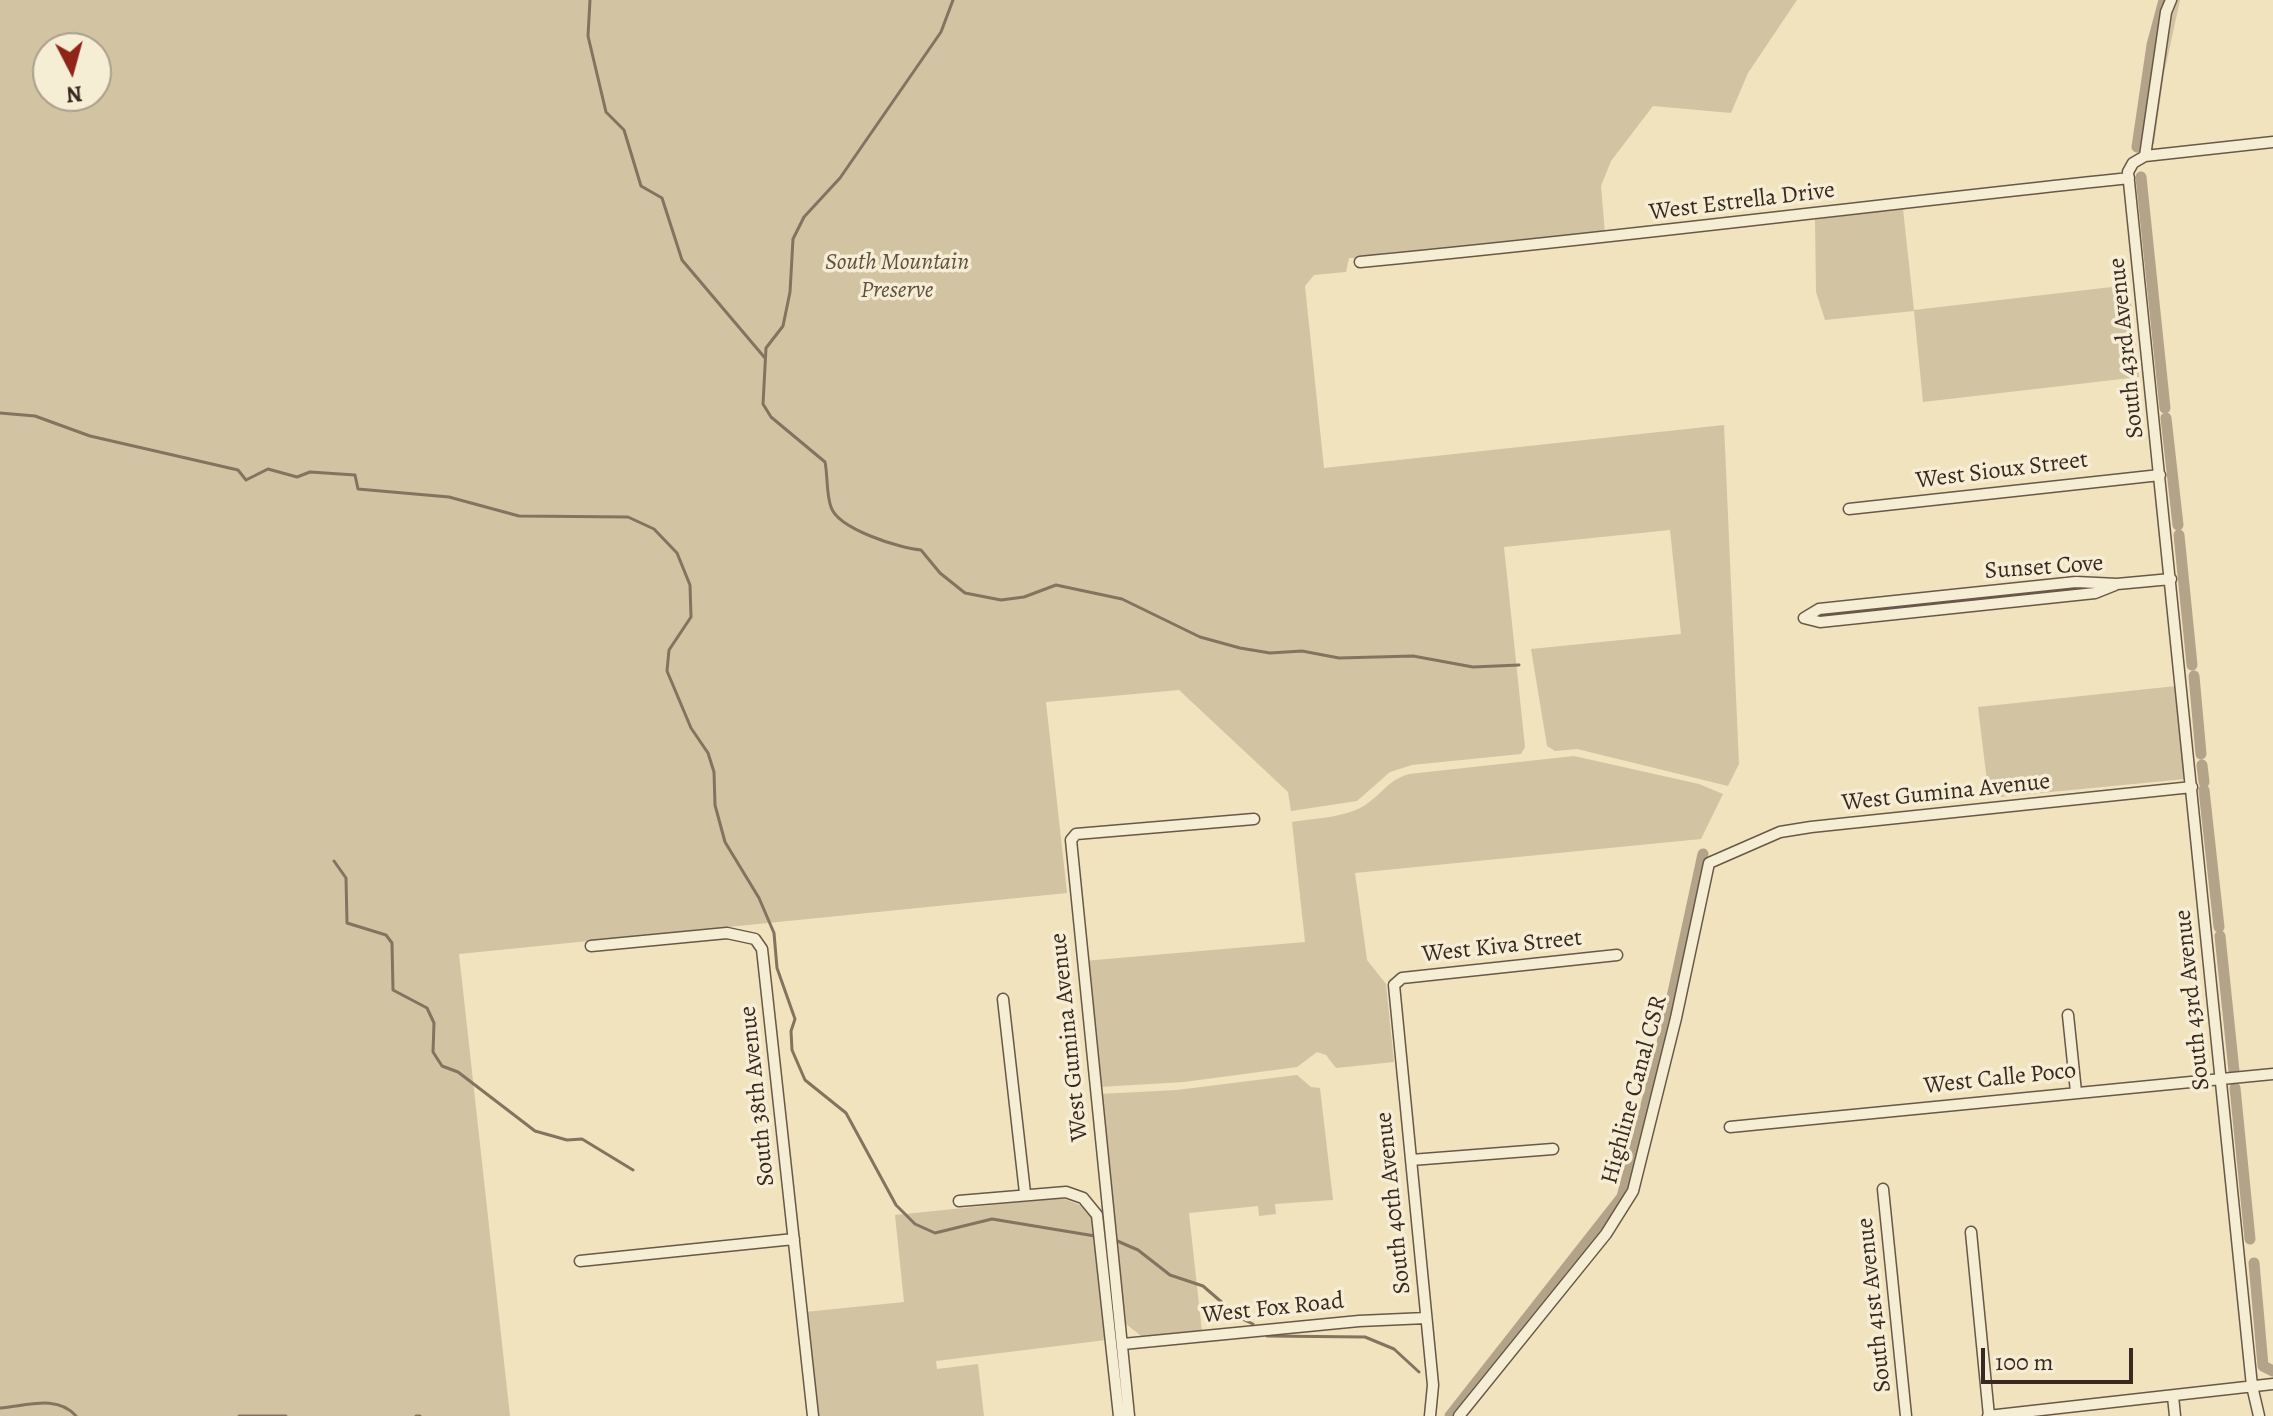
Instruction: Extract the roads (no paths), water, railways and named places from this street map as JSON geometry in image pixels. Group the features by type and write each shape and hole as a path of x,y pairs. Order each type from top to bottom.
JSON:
{"street":[{"path":"2171,0 2155,74 2145,156 2273,142"},
{"name":"South 43rd Avenue","path":"2145,156 2133,163 2129,178 2252,1386 2259,1416"},
{"name":"West Estrella Drive","path":"1360,262 1626,238 1721,222 2129,178"},
{"name":"West Sioux Street","path":"1849,509 2160,475"},
{"path":"2117,584 2171,579"},
{"name":"Sunset Cove","path":"2076,582 2117,584 2095,593 1820,622 1804,618 1819,609 2076,582"},
{"name":"West Gumina Avenue","path":"1709,863 1780,832 1811,827 2192,787"},
{"name":"West Gumina Avenue","path":"1129,1416 1071,840 1076,834 1254,819"},
{"name":"Highline Canal CSR","path":"1459,1416 1606,1234 1633,1191 1676,1018 1709,863"},
{"name":"South 38th Avenue","path":"591,946 727,933 755,939 762,949 813,1416"},
{"name":"West Kiva Street","path":"1394,985 1402,978 1617,955"},
{"name":"South 40th Avenue","path":"1394,985 1433,1385 1430,1416"},
{"path":"1003,999 1025,1193"},
{"path":"2068,1015 2076,1092"},
{"name":"West Calle Poco","path":"1730,1127 2273,1074"},
{"path":"1411,1160 1553,1149"},
{"name":"South 41st Avenue","path":"1883,1189 1906,1416"},
{"path":"959,1201 1025,1193 1066,1192 1083,1198 1097,1215 1119,1416"},
{"path":"1971,1232 1988,1416 2085,1411 2273,1384"},
{"path":"580,1261 794,1239"},
{"name":"West Fox Road","path":"1123,1344 1359,1321 1426,1318"},
{"path":"2173,1396 2175,1416"}],"waterway":[{"path":"590,0 588,36 606,112 624,130 641,186 662,198 682,260 765,358"},
{"path":"953,0 941,32 840,178 804,217 793,239 790,292 783,326 766,348 763,404 771,417 825,462 829,502 836,515 870,536 921,550 940,573 965,593 1001,600 1024,597 1056,585 1122,599 1200,637 1270,653 1302,651 1339,658 1413,656 1473,667 1519,665"},
{"path":"2137,147 2152,45 2164,0"},
{"path":"2141,177 2165,408"},
{"path":"0,413 35,416 90,436 238,470 246,480 268,469 297,477 310,472 355,475 358,489 449,497 519,516 628,517 654,529 677,553 690,585 691,617 669,650 667,671 691,728 708,753 714,772 715,805 725,842 759,898 774,933 777,968 795,1019 791,1031 792,1050 805,1080 846,1113 896,1205 915,1224 935,1233 992,1219 1095,1236"},
{"path":"2166,418 2178,525"},
{"path":"2179,535 2192,665"},
{"path":"2194,676 2201,754"},
{"path":"2202,765 2204,782"},
{"path":"2204,790 2219,927"},
{"path":"1450,1416 1622,1197 1661,1048 1703,854"},
{"path":"334,861 346,878 347,923 386,935 392,943 393,990 427,1008 434,1023 433,1052 442,1066 458,1072 535,1131 567,1140 582,1139 633,1170"},
{"path":"2220,936 2234,1071"},
{"path":"2235,1088 2250,1239"},
{"path":"1115,1240 1138,1250 1170,1275 1203,1286 1240,1318 1253,1324"},
{"path":"2254,1263 2263,1366 2273,1371"},
{"path":"1267,1336 1365,1337 1394,1349 1419,1372"},
{"path":"0,1408 50,1403 60,1405 76,1416"},
{"path":"239,1416 286,1416"}],"park label":[{"name":"South Mountain Preserve","path":"897,277"}]}
